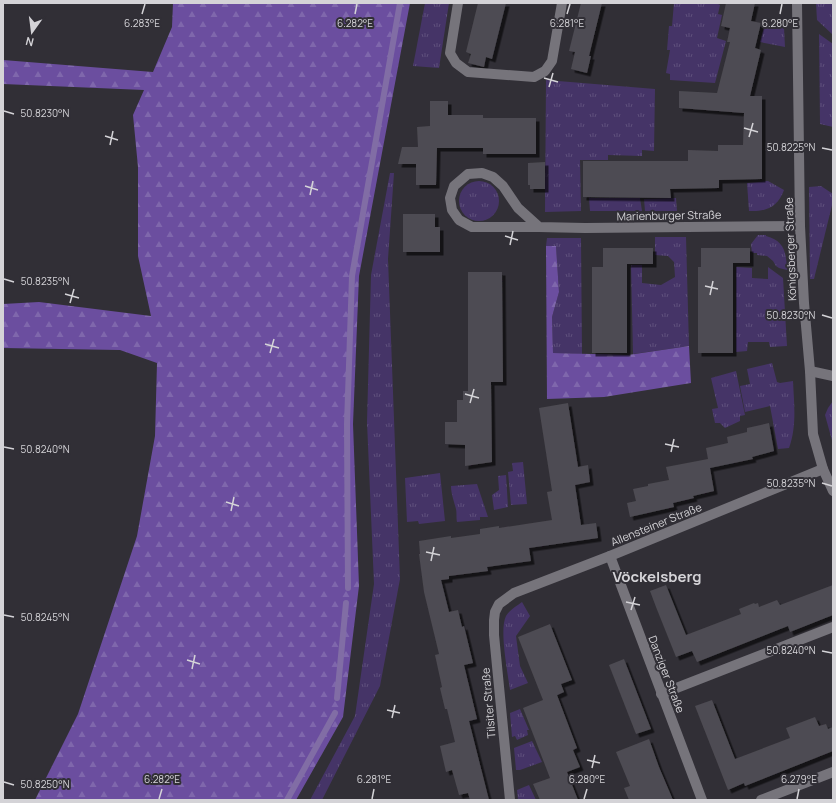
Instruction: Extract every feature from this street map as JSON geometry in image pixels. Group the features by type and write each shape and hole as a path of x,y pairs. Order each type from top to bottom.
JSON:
{"street":[{"path":"458,3 450,54 456,63 468,72 534,77 545,71 552,61 562,3"},
{"name":"Königsberger Straße","path":"797,3 800,226 813,434 823,469 833,491"},
{"name":"Marienburger Straße","path":"539,227 518,208 503,186 493,177 482,173 468,174 454,186 450,198 452,210 459,220 472,227 585,228 800,226"},
{"path":"810,371 833,376"},
{"name":"Allensteiner Straße","path":"499,604 514,593 610,556 823,469"},
{"name":"Danziger Straße","path":"610,556 702,800"},
{"name":"Tilsiter Straße","path":"499,604 495,612 494,635 510,800"},
{"path":"661,694 833,627"},
{"path":"761,800 833,772"}],"green space":[{"path":"173,3 410,3 359,276 353,424 359,586 343,717 296,800 35,800 78,714 137,536 155,436 157,363 120,350 3,348 3,304 39,302 151,316 138,256 138,167 133,115 144,90 3,84 3,60 153,72 172,27"},
{"path":"425,3 449,3 439,68 413,66"},
{"path":"674,3 716,3 720,5 718,14 722,15 717,38 726,41 715,83 670,80 670,74 666,73 670,50 667,50 669,26 672,26"},
{"path":"816,3 833,3 833,35 817,20"},
{"path":"765,23 784,28 785,47 760,42"},
{"path":"819,34 833,44 833,127 820,124"},
{"path":"546,80 655,89 654,151 642,150 642,156 608,155 608,160 580,160 581,211 545,212"},
{"path":"390,173 394,173 388,259 400,579 380,686 322,800 310,800 355,716 374,584 367,422 371,275"},
{"path":"483,181 490,184 496,190 499,201 498,209 490,218 483,221 475,221 468,218 460,209 459,197 462,190 471,182"},
{"path":"768,181 784,190 778,201 771,207 761,211 749,211 747,183"},
{"path":"821,186 833,194 833,201 814,279 810,279 809,187"},
{"path":"589,198 640,198 642,211 590,211"},
{"path":"676,198 677,211 645,211 644,199"},
{"path":"758,235 766,235 781,244 785,253 787,270 776,266 767,256 752,253 751,244"},
{"path":"655,237 686,237 689,346 633,354 631,265 642,265 642,283 661,285 675,277 674,262 668,256 655,255"},
{"path":"547,238 581,238 582,354 553,353 552,317 559,292 556,246 546,246"},
{"path":"546,246 556,246 559,292 552,317 553,353 628,355 689,346 691,383 604,397 547,399"},
{"path":"736,267 752,268 752,278 768,279 768,267 783,278 787,346 770,347 769,342 748,342 747,351 736,352"},
{"path":"772,363 777,382 793,381 794,423 792,440 789,448 778,449 770,406 745,412 740,386 750,384 747,369"},
{"path":"736,371 745,415 740,416 740,421 725,428 720,423 715,423 712,409 718,408 711,378"},
{"path":"833,401 833,444 825,415"},
{"path":"523,462 527,504 511,505 508,472 513,471 512,463"},
{"path":"440,473 445,521 419,524 418,521 407,522 405,478"},
{"path":"506,475 508,507 494,510 492,495 499,490 498,476"},
{"path":"477,484 488,517 480,517 480,520 457,522 451,486"},
{"path":"522,602 530,616 516,636 520,666 528,683 510,690 503,631 504,623 509,612"},
{"path":"520,709 529,730 527,730 528,735 517,740 515,736 512,737 510,713"},
{"path":"532,741 542,762 516,770 514,748"},
{"path":"529,785 536,800 518,800 517,790"}],"building":[{"path":"478,3 506,3 492,59 486,57 484,67 468,63 471,54 466,52"},
{"path":"581,3 602,3 589,56 591,56 587,73 571,69 575,52 569,51"},
{"path":"726,3 755,3 751,21 761,23 755,48 761,50 750,96 762,96 762,179 719,180 719,188 670,189 671,198 583,197 583,161 688,161 688,150 718,151 718,145 743,145 744,113 679,108 679,91 717,93 730,42 727,42 730,28 721,26"},
{"path":"430,101 448,101 448,115 483,115 483,118 536,118 536,154 483,154 483,148 437,148 436,185 416,185 416,164 398,164 402,147 418,147 417,127 430,126"},
{"path":"545,162 545,189 530,189 530,185 528,185 528,163"},
{"path":"403,214 435,214 435,227 440,227 440,252 403,252"},
{"path":"603,248 653,248 653,264 627,264 627,353 592,353 592,267 603,267"},
{"path":"701,248 750,248 750,263 733,263 733,353 698,353 698,267 701,267"},
{"path":"468,272 502,272 503,382 491,382 492,462 465,466 465,445 445,444 445,422 457,422 457,400 463,400 463,391 468,391"},
{"path":"568,403 578,467 588,465 590,482 575,485 581,525 596,523 598,538 529,548 531,561 487,567 488,571 449,576 449,579 441,580 449,612 458,610 462,627 464,626 473,663 464,665 477,719 469,721 489,800 470,800 468,793 459,795 452,770 446,772 440,746 455,742 440,688 442,687 435,655 439,654 424,592 419,554 419,541 451,536 451,538 480,534 480,529 499,526 499,528 552,520 547,492 552,491 539,408"},
{"path":"769,423 774,451 752,457 753,459 710,468 714,491 673,503 674,507 630,517 627,503 636,501 633,489 648,486 648,484 669,480 666,467 708,459 706,448 728,443 727,437 747,432 747,428"},
{"path":"666,585 686,635 741,614 739,609 754,603 758,603 759,607 777,600 780,605 833,585 833,615 790,632 788,626 697,662 692,651 676,657 650,591"},
{"path":"550,624 572,680 561,684 564,692 557,695 577,748 573,750 580,767 567,772 578,800 540,800 533,784 550,778 523,708 543,700 518,637"},
{"path":"624,659 651,729 636,734 609,665"},
{"path":"712,700 735,759 790,738 786,728 815,717 819,726 826,724 828,729 833,727 833,751 745,786 744,783 728,790 695,706"},
{"path":"649,739 673,800 629,800 624,788 630,786 616,752"}],"waterway":[{"path":"348,588 347,424 352,276 400,3"},
{"path":"337,698 346,603"},
{"path":"287,800 335,713"}],"district":[{"name":"Vöckelsberg","path":"657,576"}]}
